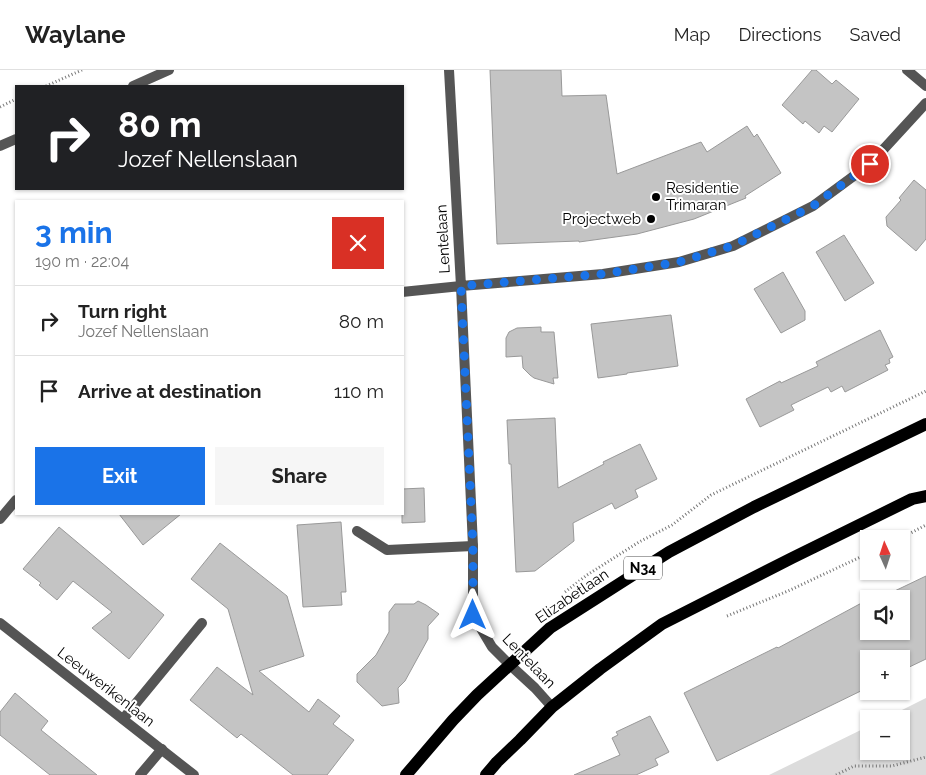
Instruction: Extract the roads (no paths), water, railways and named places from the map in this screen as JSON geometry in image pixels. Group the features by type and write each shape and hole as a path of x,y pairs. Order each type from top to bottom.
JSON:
{"main road":[{"name":"Elizabetlaan","path":"406,775 477,695 550,628 669,552 754,507 926,424"},
{"path":"486,775 552,707 662,624 912,499 926,496"}],"street":[{"path":"135,85 169,70"},
{"name":"Lentelaan","path":"449,70 473,546 473,615 492,646 552,707"},
{"path":"907,70 926,86"},
{"path":"404,292 603,274 679,262 732,246 813,206 870,164 926,103"},
{"path":"0,146 15,139"},
{"path":"0,519 15,501"},
{"path":"357,531 387,550 473,546"},
{"path":"123,719 202,622"},
{"name":"Leeuwerikenlaan","path":"0,623 194,775"},
{"path":"140,775 162,749"}],"place":[{"name":"Residentie Trimaran","path":"656,197"},
{"name":"Projectweb","path":"651,219"}]}
